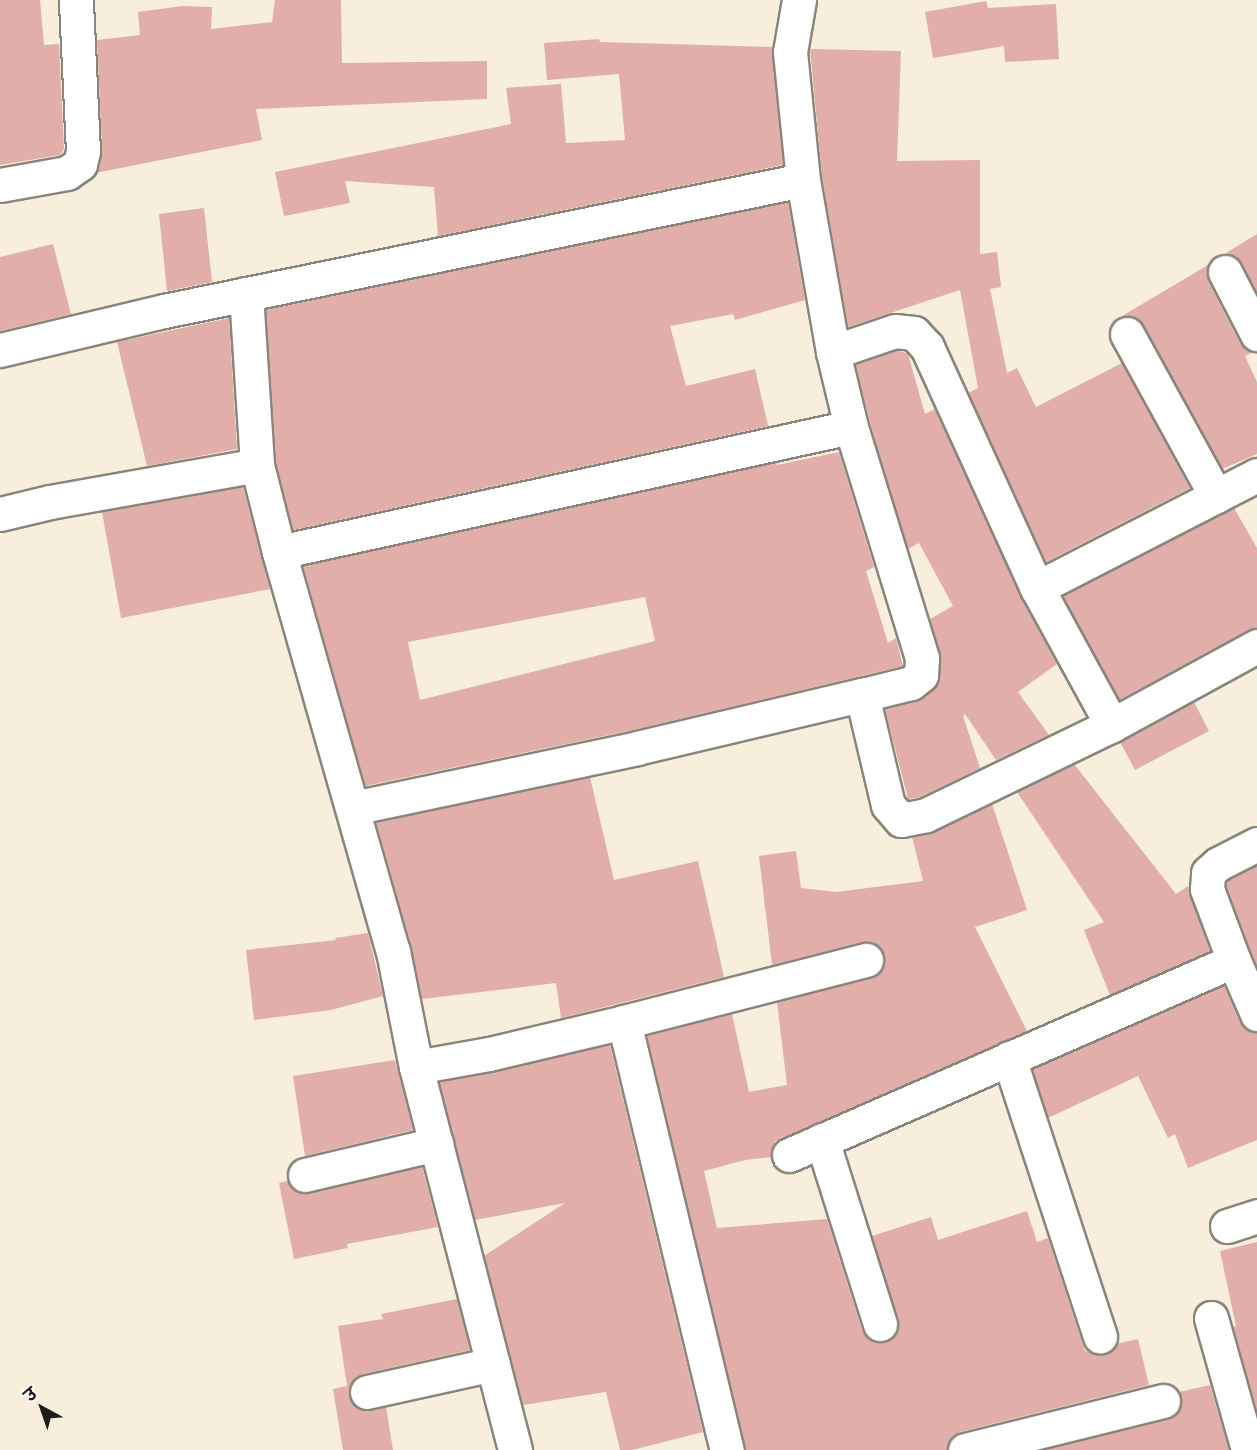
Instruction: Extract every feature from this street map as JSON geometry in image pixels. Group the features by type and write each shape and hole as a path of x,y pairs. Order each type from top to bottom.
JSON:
{"street":[{"path":"0,185 67,173 80,164 83,151 76,0"},
{"path":"353,808 637,748 911,683 921,675 922,658 851,427 833,352 803,180 790,52 799,0"},
{"path":"0,350 246,294 803,180"},
{"path":"1225,273 1257,334"},
{"path":"246,294 257,465 279,552 393,951 416,1067 515,1450"},
{"path":"833,352 895,331 914,333 927,346 1036,588 1112,725"},
{"path":"1127,334 1216,496"},
{"path":"279,552 851,427"},
{"path":"0,514 50,502 257,465"},
{"path":"1036,588 1257,475"},
{"path":"862,695 888,806 901,820 927,815 1112,725 1257,646"},
{"path":"1257,844 1218,864 1208,873 1207,888 1234,962 1257,1014"},
{"path":"416,1067 489,1054 624,1022 866,960"},
{"path":"789,1155 1234,962"},
{"path":"624,1022 727,1450"},
{"path":"1010,1058 1100,1336"},
{"path":"822,1140 880,1324"},
{"path":"305,1175 436,1144"},
{"path":"1212,1317 1248,1412 1248,1450"},
{"path":"367,1392 493,1364"},
{"path":"965,1450 1163,1401"}],"building":[{"path":"0,0 40,0 44,45 59,44 64,149 60,155 0,165"},
{"path":"275,0 341,0 342,63 487,61 487,99 256,109 262,140 95,173 102,150 97,40 140,35 138,12 183,6 212,7 211,29 272,22"},
{"path":"986,1 988,8 1056,4 1059,59 1005,62 1004,46 933,58 925,12"},
{"path":"599,39 600,42 772,47 783,165 438,236 434,187 345,181 350,203 284,216 275,172 511,124 506,88 561,84 566,143 625,140 619,74 547,80 544,43"},
{"path":"810,49 901,51 897,161 980,160 980,254 997,252 1001,287 990,289 1007,373 1017,368 1036,407 1122,363 1190,488 1046,562 968,393 978,388 960,290 848,327 822,177"},
{"path":"788,202 805,300 735,320 733,314 670,326 686,386 755,369 768,426 293,530 276,462 266,310"},
{"path":"204,208 212,282 167,291 159,214"},
{"path":"1257,234 1257,293 1241,263 1235,256 1226,253"},
{"path":"53,244 71,314 0,331 0,257"},
{"path":"1208,265 1208,281 1240,343 1253,352 1245,356 1257,382 1257,454 1222,469 1143,325 1136,318 1122,316"},
{"path":"229,318 237,449 147,466 117,342"},
{"path":"897,350 908,354 925,414 935,409 1020,596 1057,664 1018,692 1049,735 996,760 965,714 963,716 980,768 920,797 908,799 885,709 916,701 937,684 941,659 930,619 953,606 919,543 908,549 876,444 855,364"},
{"path":"839,452 874,567 866,571 888,643 896,638 903,666 633,730 365,786 303,566 777,462 777,465","holes":["645,597 655,641 420,700 408,642"]},
{"path":"243,487 270,589 121,618 102,512"},
{"path":"1234,508 1257,548 1257,627 1119,700 1063,596"},
{"path":"1194,702 1209,731 1135,770 1120,742"},
{"path":"1074,764 1176,894 1188,886 1210,951 1110,995 1084,930 1104,922 1017,792"},
{"path":"590,777 614,880 698,861 724,977 561,1018 556,983 422,999 411,946 376,822"},
{"path":"992,804 1027,910 975,927 1027,1031 775,1141 771,1157 745,1160 704,1171 717,1228 827,1219 862,1330 868,1338 875,1342 885,1342 894,1336 898,1329 898,1319 872,1236 931,1217 938,1240 1027,1211 1037,1242 1048,1238 1085,1351 1105,1354 1116,1344 1138,1339 1149,1385 960,1432 952,1437 947,1450 745,1450 647,1036 732,1014 749,1092 787,1085 777,1002 871,978 879,973 884,964 884,956 879,947 872,942 862,942 772,965 759,856 796,851 801,888 836,892 923,881 912,837 934,832"},
{"path":"1257,865 1257,967 1226,886 1229,880"},
{"path":"368,933 383,996 331,1010 254,1020 246,950 336,940 335,938"},
{"path":"1224,986 1240,1022 1246,1029 1257,1032 1257,1140 1188,1168 1175,1134 1168,1138 1138,1076 1048,1118 1032,1069"},
{"path":"610,1045 703,1432 632,1450 620,1450 606,1392 523,1405 484,1256 565,1203 475,1220 439,1082"},
{"path":"395,1060 413,1130 305,1156 293,1076"},
{"path":"422,1166 438,1227 347,1244 348,1248 294,1259 279,1183 287,1181 299,1193 309,1193"},
{"path":"1257,1242 1257,1413 1233,1327 1236,1326 1220,1251"},
{"path":"457,1299 470,1350 363,1374 355,1378 349,1387 349,1395 353,1404 362,1410 386,1407 393,1450 343,1450 333,1389 347,1386 338,1326 383,1319 381,1314"},
{"path":"1210,1385 1229,1450 1043,1450 1168,1419 1176,1415 1181,1407 1179,1392"}]}
